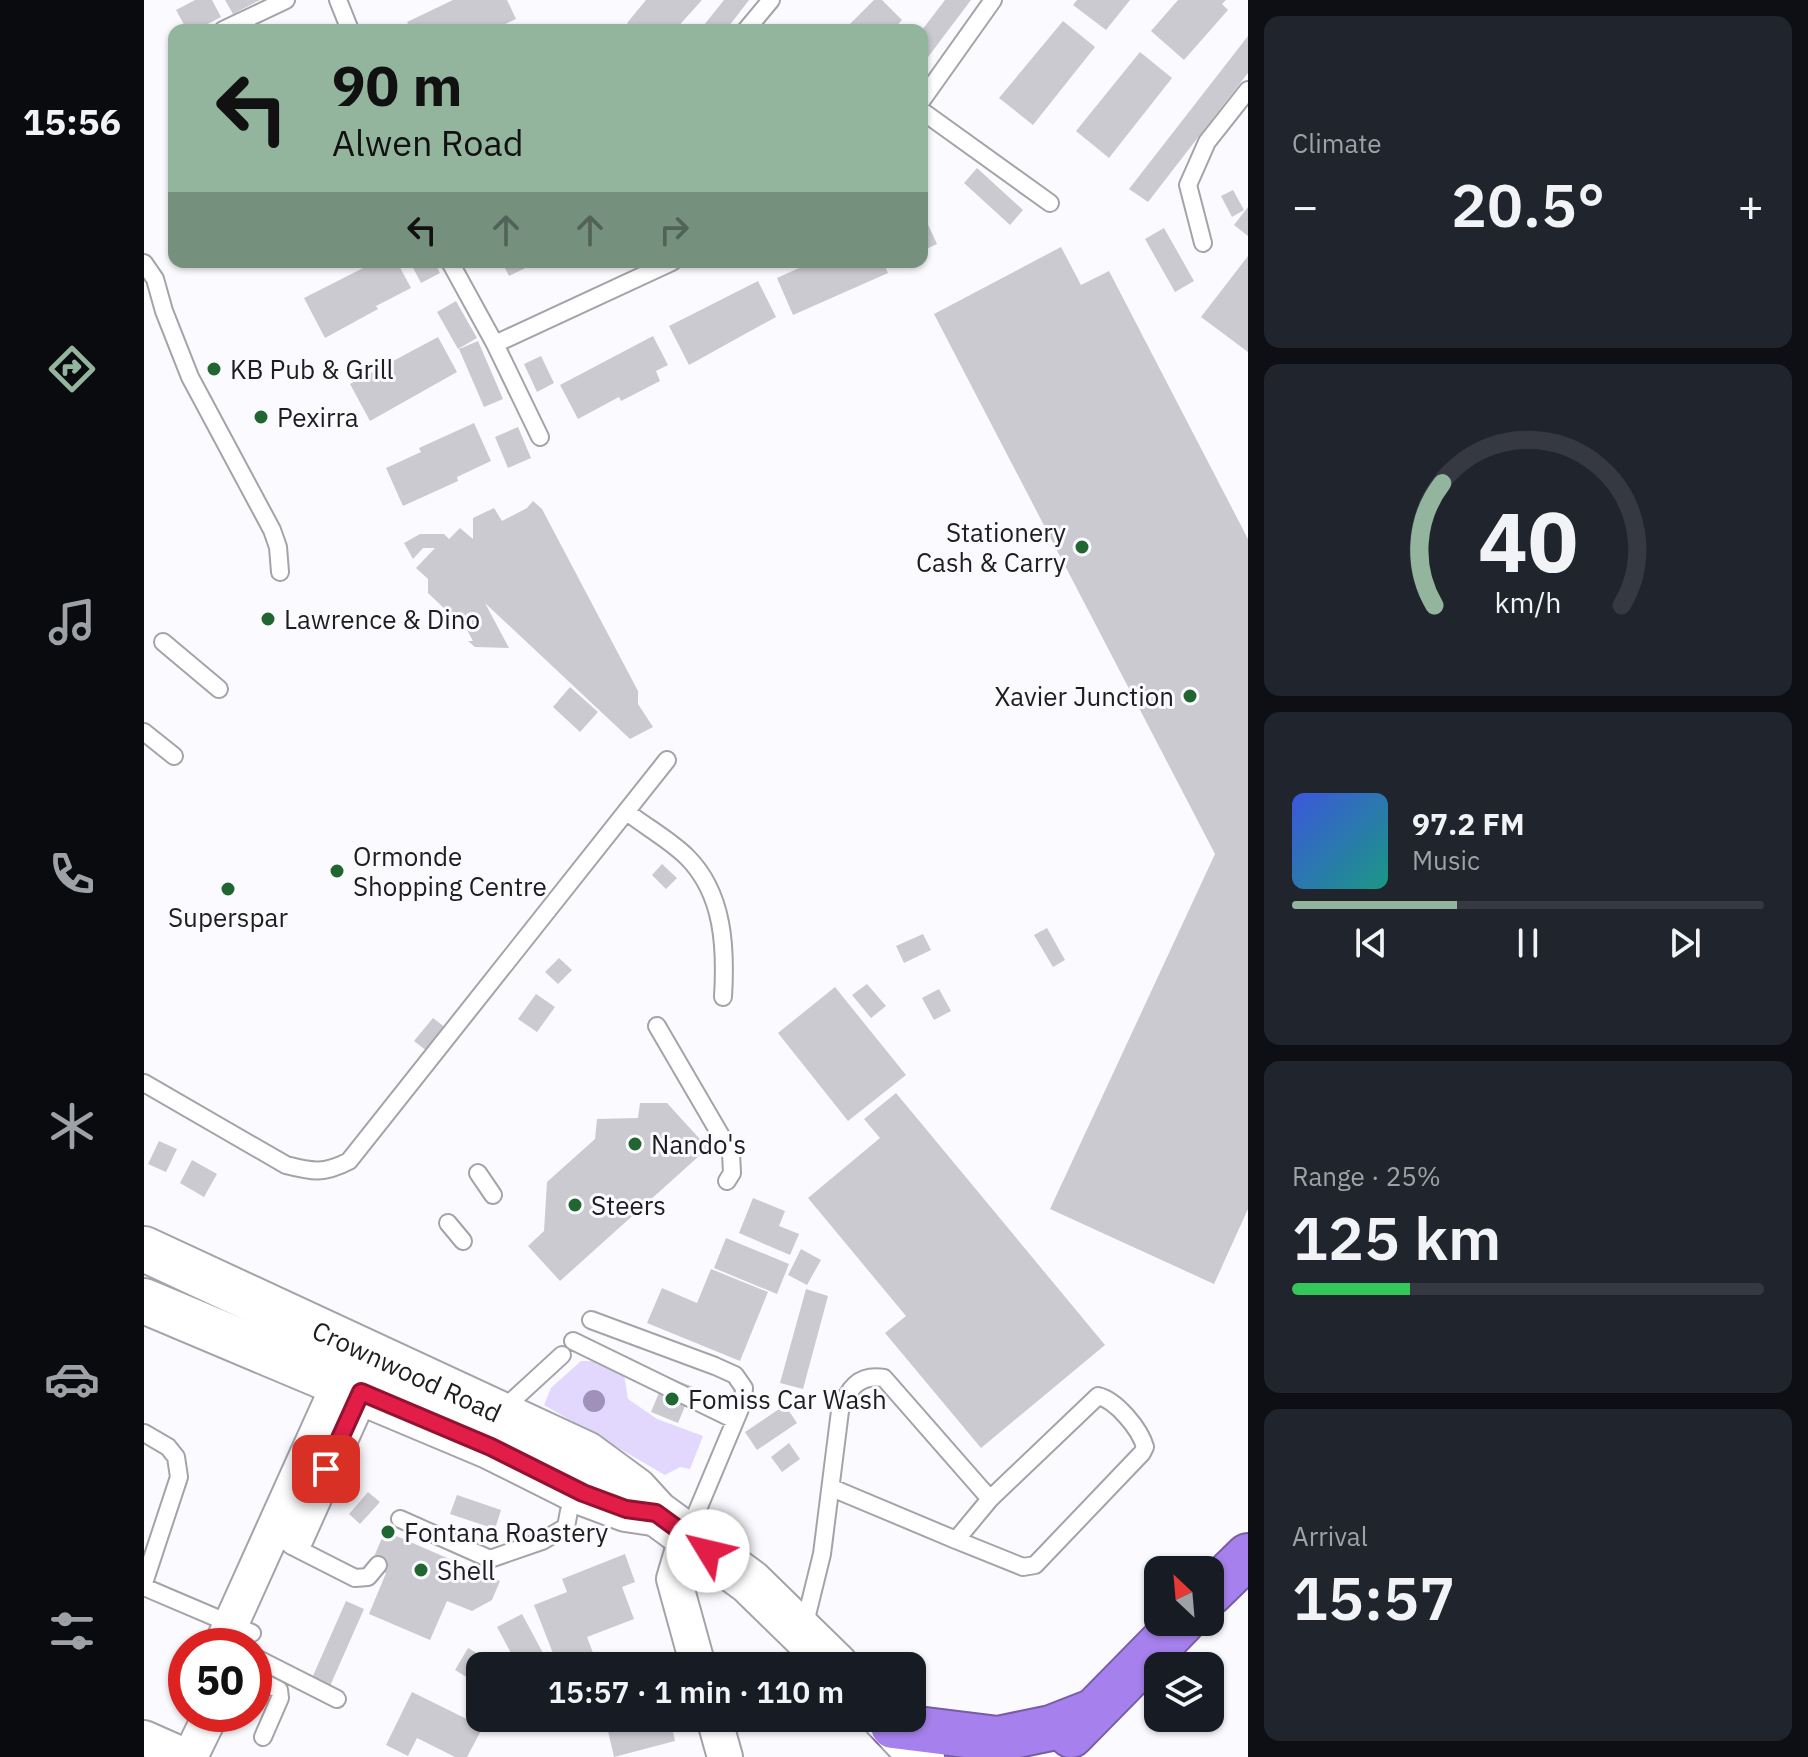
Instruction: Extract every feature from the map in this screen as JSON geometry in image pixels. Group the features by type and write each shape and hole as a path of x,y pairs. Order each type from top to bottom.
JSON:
{"highway":[{"path":"1224,1579 1248,1556"},
{"path":"1050,1757 1168,1636"},
{"path":"910,1732 998,1739 1051,1728 1092,1712"}],"main road":[{"name":"Crownwood Road","path":"144,1249 491,1447 583,1493 671,1524"},
{"name":"Crownwood Road","path":"144,1301 500,1412 586,1454 635,1490 671,1524 750,1582 822,1652"},
{"path":"888,1732 922,1757"}],"street":[{"path":"248,1628 292,1546 359,1369"},
{"path":"247,1628 359,1369"},
{"path":"671,1524 674,1579 694,1652"},
{"path":"172,1752 181,1732"},
{"path":"172,1752 193,1732"},
{"path":"718,1732 725,1757"}],"lane":[{"path":"236,24 286,0"},
{"path":"338,0 348,24"},
{"path":"751,24 771,0"},
{"path":"928,92 993,0"},
{"path":"1203,243 1188,185 1207,142 1248,90"},
{"path":"928,115 1050,203"},
{"path":"144,263 155,279 190,377 262,508 278,547 280,572"},
{"path":"453,268 495,344 540,437"},
{"path":"495,344 659,268"},
{"path":"163,642 219,689"},
{"path":"144,732 174,756"},
{"path":"144,1083 286,1165 310,1172 331,1170 349,1161 667,760"},
{"path":"627,812 687,857 709,889 720,916 725,959 723,997"},
{"path":"657,1026 731,1153 732,1173 727,1181"},
{"path":"478,1173 493,1195"},
{"path":"448,1223 463,1241"},
{"path":"591,1320 735,1375 744,1388 743,1402 735,1420 671,1524"},
{"path":"500,1412 568,1348 735,1420"},
{"path":"803,1632 822,1554 840,1411 845,1396 858,1383 870,1377 884,1378 990,1499"},
{"path":"832,1488 956,1540 1023,1567 1035,1565 1142,1453 1145,1447 1143,1441 1112,1404 1098,1396 990,1499 956,1540"},
{"path":"144,1433 168,1447 176,1457 179,1477 144,1585 218,1628"},
{"path":"400,1519 490,1559 542,1541 566,1527 569,1511 583,1493"},
{"path":"292,1546 355,1578 368,1577 378,1565"},
{"path":"272,1660 337,1699"},
{"path":"272,1686 279,1690 280,1698 272,1716"},
{"path":"263,1737 265,1732"}],"shaded area":[{"path":"581,1361 592,1361 624,1375 628,1399 657,1419 703,1436 690,1469 680,1467 665,1475 544,1405 551,1388"}],"building":[{"path":"195,0 212,0 221,17 208,24 184,24 176,10"},
{"path":"225,0 260,0 233,14"},
{"path":"453,0 507,0 516,19 506,24 407,22"},
{"path":"646,0 702,0 680,24 627,23"},
{"path":"724,0 749,0 731,24 705,24"},
{"path":"874,0 882,0 902,20 898,24 850,24"},
{"path":"945,0 971,0 928,57 927,24"},
{"path":"1077,0 1130,0 1106,30 1073,5"},
{"path":"1178,0 1226,0 1222,4 1228,10 1184,60 1151,31"},
{"path":"1063,21 1095,47 1033,125 999,98"},
{"path":"1248,36 1248,73 1148,202 1129,189"},
{"path":"1140,52 1172,78 1109,158 1076,131"},
{"path":"977,168 1023,210 1010,225 964,183"},
{"path":"1233,190 1244,210 1232,217 1221,196"},
{"path":"1248,207 1248,236 1234,225"},
{"path":"928,225 937,244 928,248"},
{"path":"1164,228 1194,281 1175,292 1145,239"},
{"name":"Xavier Junction","path":"1061,247 1081,285 1109,271 1248,539 1248,1209 1214,1284 1050,1209 1215,854 934,314"},
{"path":"1248,256 1248,352 1201,317"},
{"path":"363,268 400,268 411,288 325,338 304,298"},
{"path":"413,268 437,268 440,273 421,283"},
{"path":"505,268 526,268 509,276"},
{"path":"799,268 886,268 888,273 793,315 777,278"},
{"path":"758,281 776,317 689,365 669,326"},
{"path":"456,301 477,338 458,349 437,312"},
{"path":"653,336 668,365 656,371 660,381 621,401 619,397 578,419 560,385"},
{"path":"438,337 457,372 370,421 350,384"},
{"path":"478,341 503,399 484,407 459,349"},
{"path":"541,356 554,383 537,392 524,364"},
{"path":"474,423 491,461 457,477 458,481 403,506 386,468 421,452 419,448"},
{"path":"518,427 531,458 508,468 495,437"},
{"path":"533,501 542,509 638,691 638,704 653,727 630,739 485,603 509,648 475,647 468,641 473,641 467,630 428,593 428,579 416,568 435,548 423,548 413,559 404,543 420,534 444,534 449,539 460,528 473,539 473,518 494,508 502,521 527,508"},
{"path":"570,687 598,712 580,732 553,707"},
{"path":"662,864 677,878 666,889 652,875"},
{"path":"1047,928 1065,960 1053,967 1034,935"},
{"path":"923,934 931,950 904,963 896,946"},
{"path":"559,958 572,970 558,984 545,972"},
{"path":"867,984 886,1006 871,1018 852,995"},
{"path":"835,987 906,1075 848,1121 778,1033"},
{"path":"939,989 951,1011 934,1020 922,998"},
{"path":"536,994 555,1007 537,1032 518,1019"},
{"path":"433,1018 451,1032 432,1055 414,1041"},
{"path":"896,1093 1105,1345 981,1448 885,1333 906,1316 808,1198 880,1138 864,1119"},
{"path":"640,1103 667,1103 708,1148 560,1281 528,1246 544,1231 547,1182 595,1139 597,1119 638,1118"},
{"path":"159,1141 177,1149 166,1172 148,1164"},
{"path":"192,1160 217,1174 204,1197 180,1183"},
{"path":"753,1198 785,1211 779,1226 799,1234 790,1255 739,1233"},
{"path":"726,1238 789,1264 777,1294 714,1268"},
{"path":"801,1249 821,1260 807,1285 788,1275"},
{"path":"711,1269 768,1292 740,1361 647,1323 662,1288 697,1303"},
{"path":"806,1289 828,1296 803,1389 780,1383"},
{"name":"Fomiss Car Wash","path":"666,1376 693,1387 678,1423 651,1412"},
{"path":"785,1405 797,1423 757,1450 745,1432"},
{"path":"789,1443 800,1459 782,1472 771,1457"},
{"path":"368,1492 380,1502 360,1524 349,1514"},
{"path":"457,1495 501,1510 495,1529 450,1514"},
{"path":"385,1531 500,1581 492,1600 472,1611 447,1601 430,1640 369,1614 386,1573 370,1566"},
{"path":"625,1554 635,1582 622,1587 634,1619 587,1637 593,1652 552,1652 534,1605 567,1592 562,1579"},
{"path":"346,1601 364,1609 330,1686 312,1678"},
{"path":"522,1614 542,1652 510,1652 497,1627"},
{"path":"468,1648 475,1652 466,1652 466,1677 455,1670"},
{"path":"412,1692 466,1719 466,1732 480,1732 467,1757 455,1757 417,1738 408,1756 386,1745"},
{"path":"608,1732 673,1732 675,1741 614,1757"}],"place":[{"name":"KB Pub & Grill","path":"214,369"},
{"name":"Pexirra","path":"261,417"},
{"name":"Stationery Cash & Carry","path":"1082,547"},
{"name":"Lawrence & Dino","path":"268,619"},
{"name":"Xavier Junction","path":"1190,696"},
{"name":"Ormonde Shopping Centre","path":"337,871"},
{"name":"Superspar","path":"228,889"},
{"name":"Nando's","path":"635,1144"},
{"name":"Steers","path":"575,1205"},
{"name":"Fomiss Car Wash","path":"672,1399"},
{"name":"Fontana Roastery","path":"388,1532"},
{"name":"Shell","path":"421,1570"}],"route":[{"path":"326,1469 361,1392 491,1447 583,1493 626,1509 656,1513 708,1551"}]}
